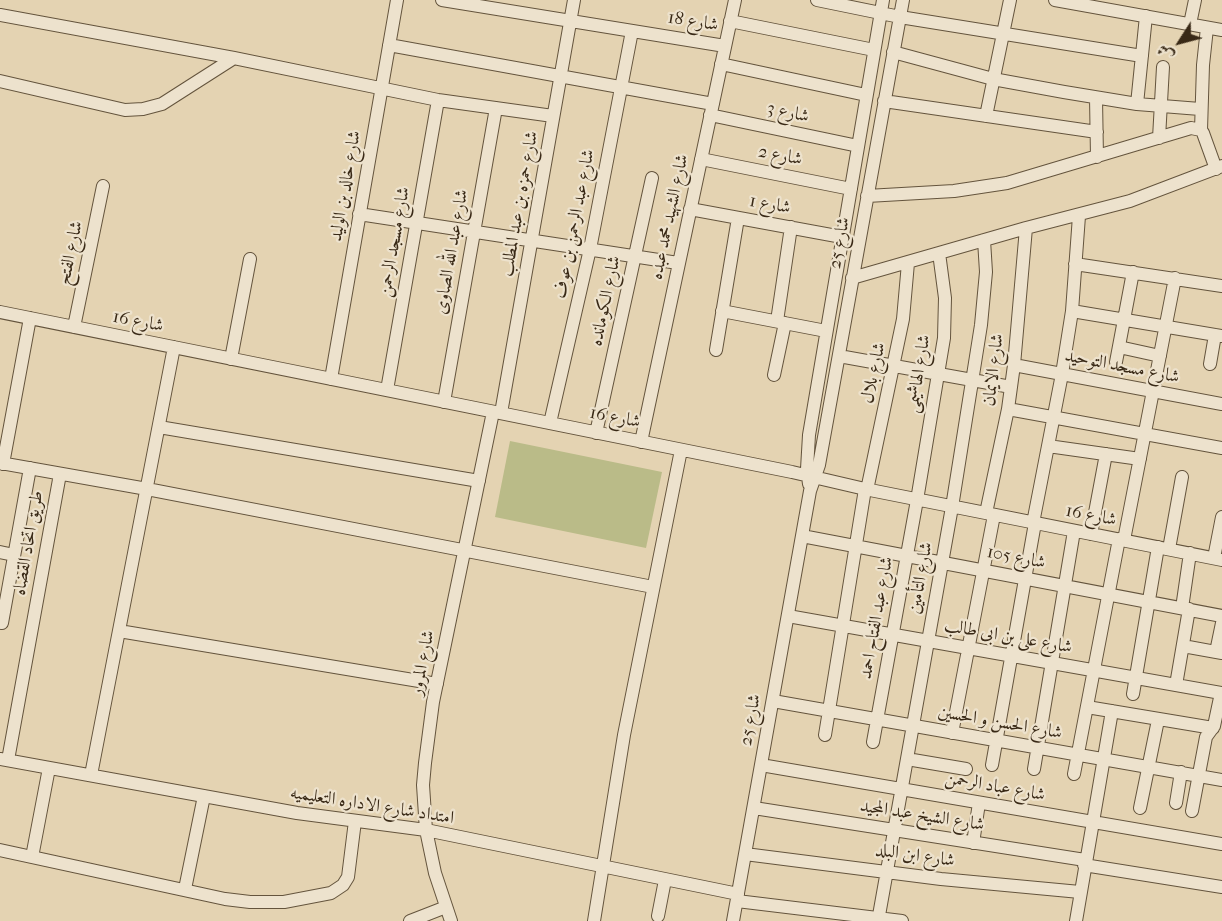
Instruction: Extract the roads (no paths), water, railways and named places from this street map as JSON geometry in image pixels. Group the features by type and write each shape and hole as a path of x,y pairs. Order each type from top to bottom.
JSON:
{"street":[{"name":"شارع خالد بن الوليد","path":"331,379 397,0"},
{"name":"شارع 18","path":"442,0 485,4 570,21 725,46"},
{"name":"شارع حمزه بن عبد المطلب","path":"497,413 532,240 574,0"},
{"name":"شارع الشهيد محمد عبده","path":"641,442 735,0"},
{"path":"817,0 880,14 1142,56"},
{"name":"شارع 25","path":"812,477 809,435 883,0"},
{"name":"شارع 25","path":"733,921 812,477 839,356 903,0"},
{"path":"986,116 1010,0"},
{"path":"1055,0 1109,5 1146,16 1222,30"},
{"path":"1190,24 1195,0"},
{"path":"0,15 234,58 438,100 553,116"},
{"path":"1137,104 1146,16"},
{"path":"730,21 874,50"},
{"path":"852,278 1130,201 1219,168 1201,130 1200,109 1207,28"},
{"name":"شارع عبد الرحمن بن عوف","path":"550,423 590,249 632,31"},
{"name":"شارع 3","path":"389,45 620,87 858,146"},
{"path":"893,52 993,79 1137,104 1200,109"},
{"path":"0,81 124,110 143,109 162,104 234,58"},
{"path":"721,64 866,95"},
{"path":"1159,138 1163,66"},
{"path":"1096,98 1097,157"},
{"name":"شارع مسجد الرحمن","path":"387,390 438,100"},
{"path":"884,101 1097,132"},
{"name":"شارع عبد الله الصاوى","path":"444,402 496,108"},
{"path":"867,196 954,191 1007,183 1191,128 1201,130"},
{"name":"شارع 2","path":"701,159 851,189"},
{"name":"شارع الكومانده","path":"596,433 652,178"},
{"name":"شارع الفتح","path":"74,327 103,186"},
{"name":"شارع 1","path":"690,209 842,237"},
{"path":"359,214 678,263"},
{"path":"992,765 1072,311 1079,216"},
{"path":"716,350 738,218"},
{"path":"774,375 790,227"},
{"name":"شارع الايمان","path":"952,733 983,570 1008,409 1026,228"},
{"name":"شارع التأمين","path":"878,920 952,507 981,325 986,272 984,240"},
{"name":"شارع الهاشيمى","path":"917,500 944,338 945,308 939,253"},
{"path":"231,359 250,260"},
{"name":"شارع بلال","path":"825,735 866,490 903,319 908,263"},
{"path":"1075,264 1222,286"},
{"path":"1116,362 1133,272"},
{"path":"1074,774 1108,594 1140,459 1175,278"},
{"path":"722,311 826,331"},
{"path":"1072,311 1218,336 1209,364"},
{"name":"شارع 16","path":"0,312 550,423 866,490 1218,559"},
{"path":"30,318 1,463 653,587"},
{"path":"91,775 174,347"},
{"path":"1119,347 1160,356"},
{"path":"839,356 1011,387"},
{"name":"شارع مسجد التوحيد","path":"1014,365 1222,404"},
{"path":"1008,409 1222,448"},
{"name":"شارع المرور","path":"451,921 435,873 426,830 423,785 436,684 479,481 497,413"},
{"path":"159,427 479,481"},
{"path":"1048,446 1140,459"},
{"path":"594,921 624,735 681,450"},
{"path":"1091,534 1106,454"},
{"path":"2,623 30,468"},
{"name":"طريق اتحاد القضاه","path":"4,759 60,474"},
{"path":"1133,694 1149,602 1182,477"},
{"name":"شارع عبد الفتاح احمد","path":"873,742 917,500"},
{"path":"1218,559 1222,517"},
{"path":"1034,769 1074,531"},
{"name":"شارع 105","path":"802,536 1222,616"},
{"path":"0,552 14,555"},
{"path":"1176,686 1183,646 1190,554"},
{"name":"شارع على بن ابى طالب","path":"788,616 1222,693"},
{"path":"1183,646 1219,652 1222,624"},
{"path":"119,631 436,684"},
{"path":"1192,811 1206,737 1213,728 1222,685"},
{"name":"شارع الحسن و الحسين","path":"772,701 1222,780"},
{"path":"1088,707 1213,728"},
{"path":"1076,921 1112,711"},
{"path":"1140,808 1158,720"},
{"name":"امتداد شارع الاداره التعليميه","path":"4,759 297,813 426,830 603,866 737,897 878,920 902,921"},
{"path":"907,759 966,769"},
{"name":"شارع عباد الرحمن","path":"761,765 1222,844"},
{"path":"32,857 49,768"},
{"path":"1176,803 1181,772"},
{"path":"185,889 204,796"},
{"path":"974,843 979,803"},
{"name":"شارع الشيخ عبد المجيد","path":"753,808 974,843 1222,887"},
{"path":"0,850 225,899 266,903 302,900 331,894 343,885 348,877 355,821"},
{"name":"شارع ابن البلد","path":"745,854 886,870 941,879 1080,892"},
{"path":"658,916 665,880"},
{"path":"410,921 446,907"}]}
